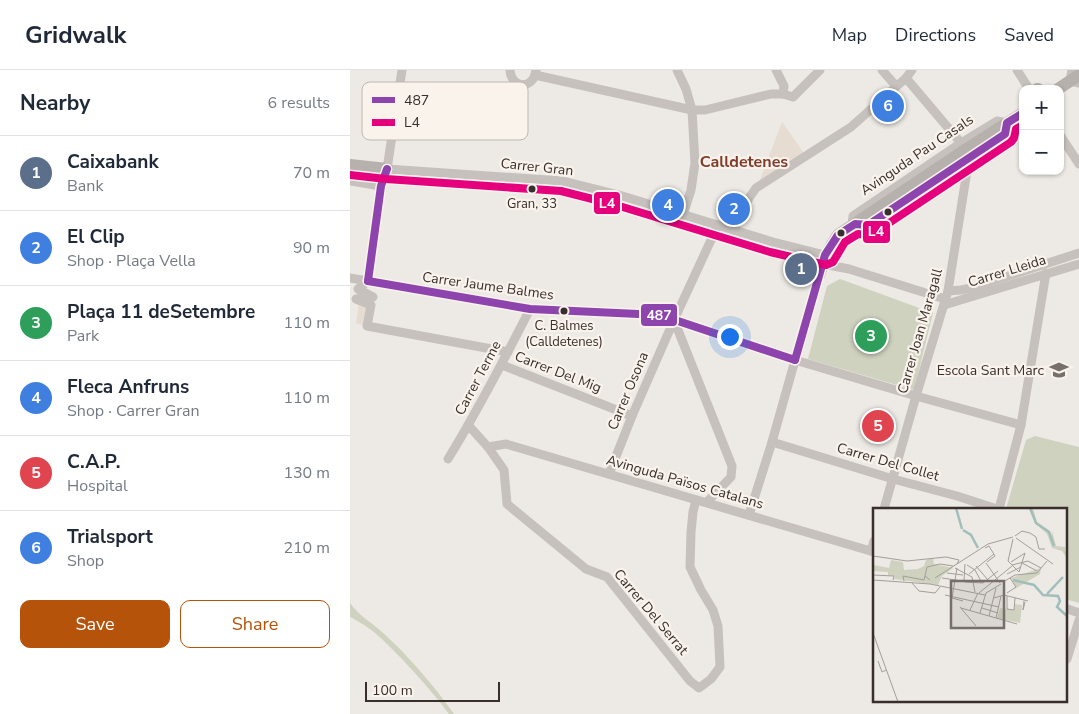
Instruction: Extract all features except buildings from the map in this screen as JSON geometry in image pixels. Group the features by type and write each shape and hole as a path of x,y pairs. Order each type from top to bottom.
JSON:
{"street":[{"path":"507,70 515,82"},
{"path":"677,70 686,89 692,110 695,163 691,190 683,215"},
{"path":"776,70 788,96"},
{"path":"528,83 535,72 692,110 706,110 771,94 788,96 820,70"},
{"path":"882,70 896,86"},
{"path":"1017,70 1026,85"},
{"path":"733,230 756,188 851,128 909,74 960,143"},
{"path":"1064,85 1075,77"},
{"name":"Avinguda Pau Casals","path":"822,265 830,246 838,235 1019,116"},
{"name":"Avinguda Pau Casals","path":"853,224 853,216 960,143 997,121 1007,123"},
{"name":"Avinguda Pau Casals","path":"853,224 868,225 1005,134 1007,123"},
{"path":"392,140 387,170 381,186 368,281 358,289 373,297 356,298 368,306 367,326 508,352"},
{"path":"1064,141 1079,164"},
{"name":"Carrer Joan Maragall","path":"884,508 946,298 969,158"},
{"path":"350,165 387,170"},
{"name":"Carrer Gran","path":"387,170 563,181 619,195 773,242 822,265 849,269 946,298"},
{"path":"350,181 381,186"},
{"name":"Carrer Osona","path":"608,474 674,320 718,225"},
{"name":"Carrer Lleida","path":"946,298 961,290 1079,253"},
{"name":"Carrer Lleida","path":"946,298 1079,264"},
{"path":"750,516 822,265"},
{"path":"998,508 1020,425 1046,273"},
{"name":"Carrer Jaume Balmes","path":"350,278 530,309 660,315 795,360 1020,425"},
{"name":"Carrer Terme","path":"448,459 502,365 530,309"},
{"path":"674,320 732,466 731,477 707,502"},
{"name":"Carrer Del Mig","path":"502,365 632,416"},
{"name":"Carrer Del Serrat","path":"468,426 488,447 504,470 507,504 586,569 607,577 690,681 699,688 711,679 720,667 718,626 713,610 690,566 692,512 696,500"},
{"name":"Carrer Del Collet","path":"772,442 995,508"},
{"name":"Avinguda Països Catalans","path":"488,447 506,444 872,551"},
{"path":"1066,608 1079,613"},
{"path":"1067,660 1079,620"}],"green space":[{"path":"840,279 933,313 914,390 808,359 827,286"},
{"path":"1035,436 1079,447 1079,603 1066,599 1066,508 1006,508 1026,440"},
{"path":"350,603 357,612 399,648 454,714 449,714 420,678 383,640 372,630 350,617"}],"shaded area":[{"path":"782,122 806,156 757,188"},
{"path":"359,305 366,306 363,325 356,323"}],"transit line":[{"name":"487","path":"795,360 825,255 838,235 855,224 868,225 1005,134 1007,123 1019,116"},
{"name":"L4","path":"350,175 561,191 616,205 770,252 826,265 833,262 845,242 858,234 868,235 874,233 1011,142 1016,129 1019,127"},
{"name":"487","path":"368,281 381,186 387,169"},
{"name":"487","path":"368,281 530,309 660,315 795,360"}],"place":[{"name":"Trialsport","path":"888,106"},
{"name":"Gran, 33","path":"532,189"},
{"name":"Fleca Anfruns","path":"668,205"},
{"name":"El Clip","path":"734,209"},
{"name":"Caixabank","path":"801,269"},
{"name":"C. Balmes (Calldetenes)","path":"564,311"},
{"name":"Plaça 11 deSetembre","path":"871,336"},
{"name":"Escola Sant Marc","path":"1059,370"},
{"name":"C.A.P.","path":"878,426"}],"district":[{"name":"Calldetenes","path":"744,162"}]}
